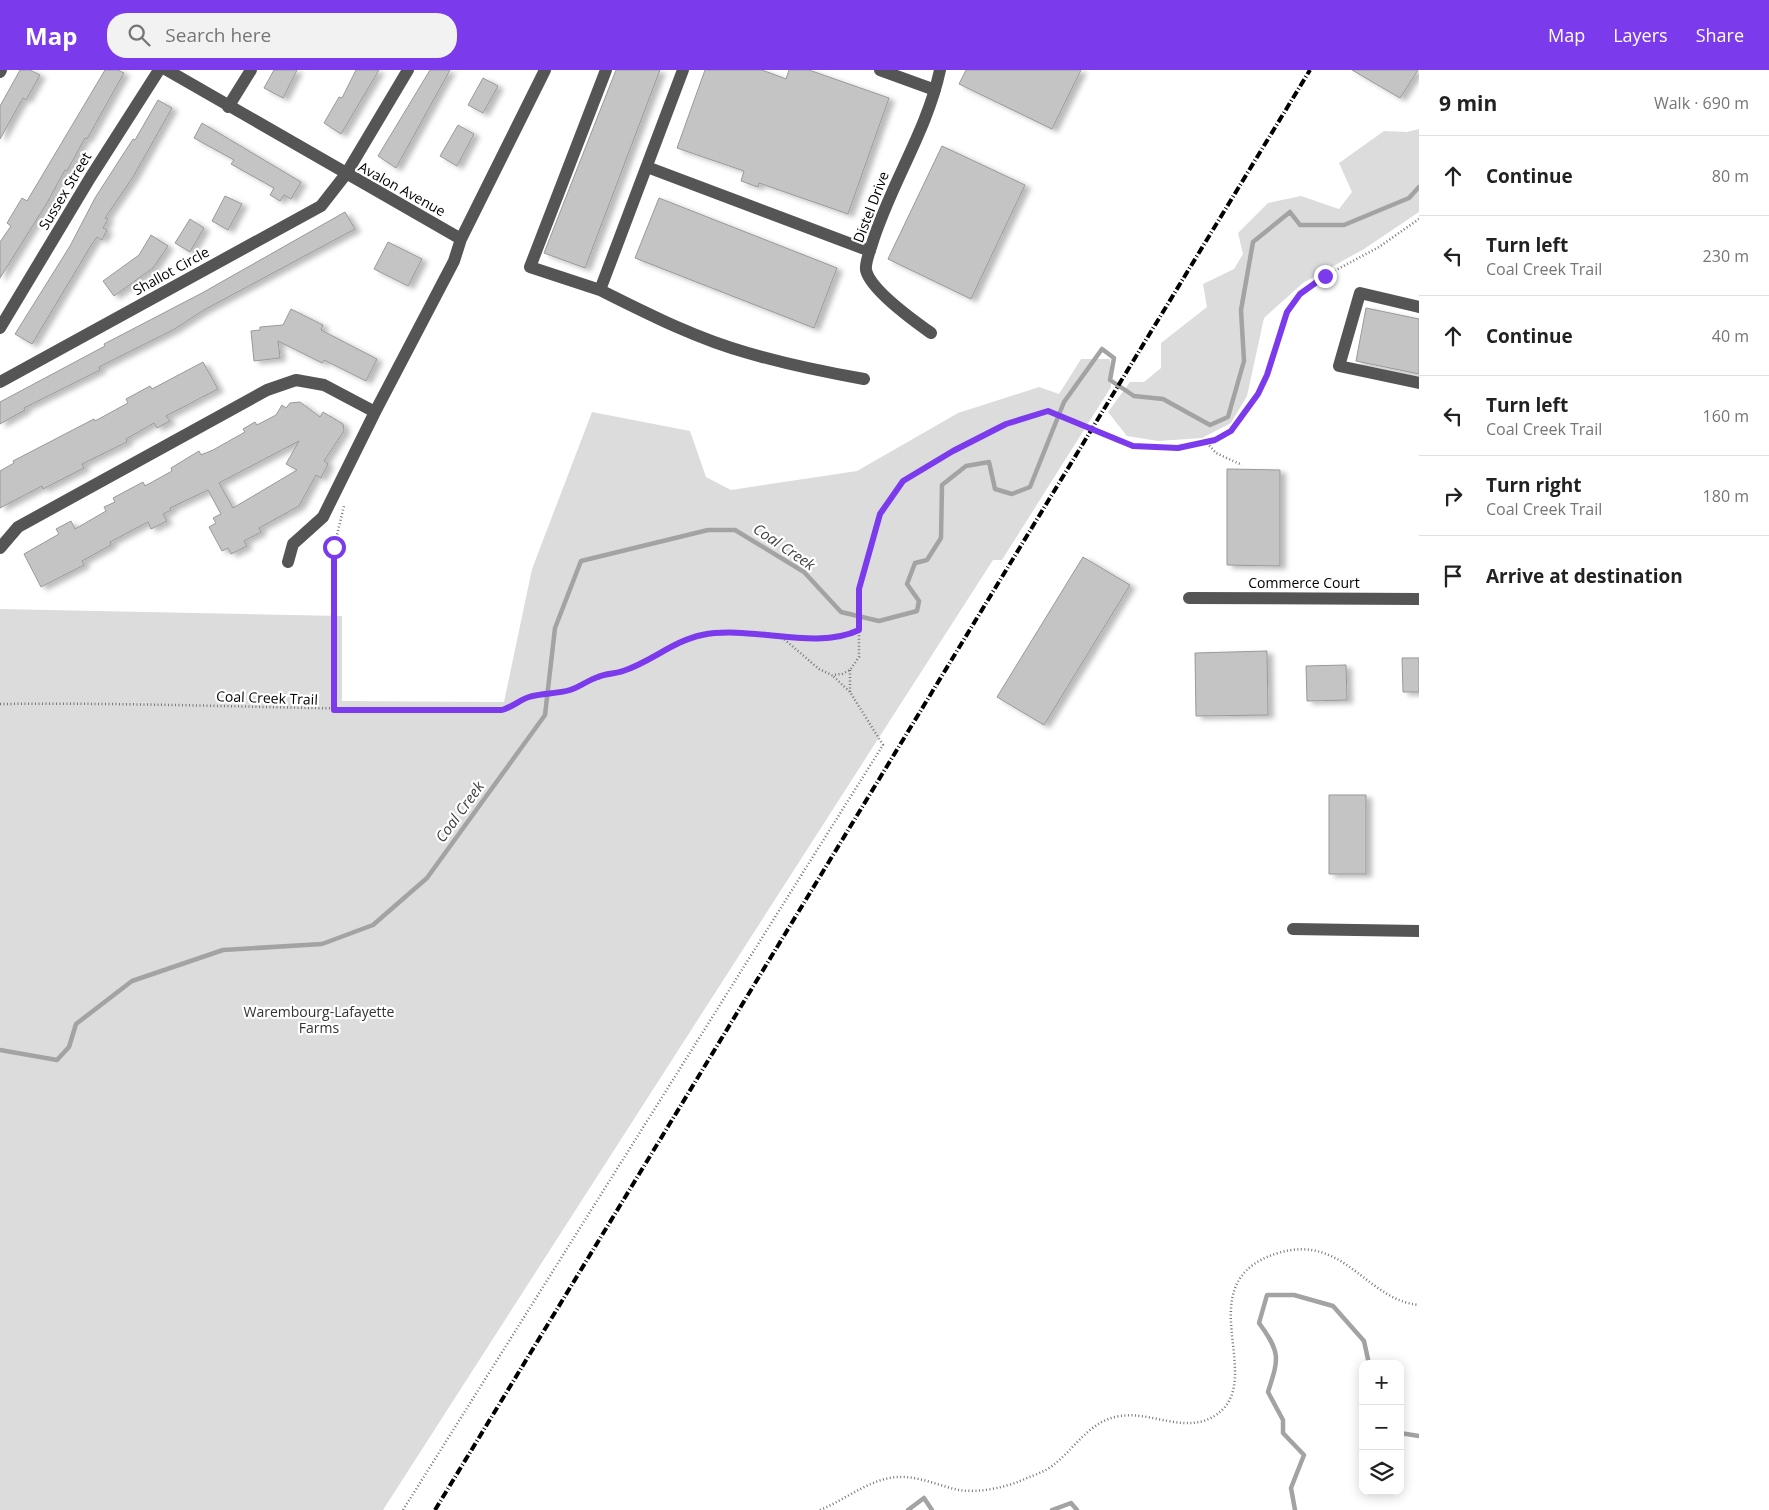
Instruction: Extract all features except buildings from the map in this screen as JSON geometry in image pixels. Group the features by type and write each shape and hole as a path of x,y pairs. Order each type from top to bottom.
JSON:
{"street":[{"name":"Sussex Street","path":"0,328 90,178 159,70"},
{"name":"Avalon Avenue","path":"167,70 228,107 461,239"},
{"path":"228,107 251,70"},
{"name":"Shallot Circle","path":"0,382 321,206 346,174 408,70"},
{"path":"288,562 293,544 323,517 374,412 454,261 461,239 545,70"},
{"path":"606,70 530,267 600,290 657,319 746,353 806,368 864,379"},
{"path":"600,290 683,70"},
{"path":"880,70 935,90"},
{"name":"Distel Drive","path":"931,333 899,309 870,280 866,265 876,230 935,90 940,70"},
{"path":"647,167 870,251"},
{"path":"1419,307 1360,293 1339,366 1419,383"},
{"path":"0,548 18,528 267,390 296,380 324,385 374,412"},
{"name":"Commerce Court","path":"1189,598 1419,599"},
{"path":"1293,928 1419,931"}],"path":[{"path":"832,674 842,674 850,670 859,657 859,589 880,514 903,481 953,451 1006,424 1048,411 1072,419 1121,443 1133,446 1178,448 1207,443 1231,431 1258,394 1267,375 1287,312 1300,294 1325,276 1379,247 1419,219"},
{"path":"1207,443 1216,453 1242,465"},
{"path":"334,710 334,547 345,504"},
{"path":"784,638 843,636 859,630"},
{"name":"Coal Creek Trail","path":"0,704 90,703 334,710 502,710 513,707 528,697 570,690 599,676 624,671 688,638 702,635 746,632 768,633 784,638 819,669 832,674 850,692 883,745 403,1510"},
{"path":"850,670 850,692"},
{"path":"820,1510 881,1480 897,1477 913,1477 960,1490 976,1491 1018,1482 1046,1470 1091,1428 1105,1420 1122,1416 1191,1423 1216,1415 1231,1399 1234,1387 1231,1302 1236,1287 1243,1274 1252,1266 1278,1253 1304,1250 1330,1255 1395,1298 1419,1305"}],"green space":[{"path":"1419,129 1419,212 1364,249 1303,283 1264,318 1247,396 1231,423 1202,438 1158,441 1127,436 1108,412 1130,382 1144,382 1161,368 1161,343 1207,307 1203,284 1234,269 1243,254 1238,233 1268,203 1301,196 1339,209 1352,192 1339,163 1384,131 1407,132"},
{"name":"Warembourg-Lafayette Farms","path":"1081,359 1110,359 1111,387 1002,560 993,560 383,1510 0,1510 0,609 342,616 342,701 504,702 532,569 592,412 690,431 706,477 731,490 857,471 958,413 1039,387 1059,394"}],"waterway":[{"name":"Coal Creek","path":"0,1050 57,1060 69,1047 76,1024 132,981 223,950 322,944 373,925 427,878 545,715 555,628 581,561 708,530 735,530 804,572 841,612 879,621 917,611 919,601 907,584 915,563 927,560 941,538 942,485 966,466 989,462 995,489 1012,494 1030,487 1064,402 1102,349 1114,358 1110,380 1134,396 1163,399 1210,425 1228,417 1244,361 1241,310 1253,242 1290,212 1300,225 1344,225 1409,198 1419,187"},
{"path":"1295,1510 1291,1488 1304,1455 1283,1433 1283,1420 1268,1392 1276,1363 1276,1356 1271,1342 1259,1323 1267,1295 1294,1295 1333,1306 1364,1341 1368,1360"},
{"path":"1404,1434 1419,1436"},
{"path":"908,1510 924,1498 932,1510"},
{"path":"1052,1510 1071,1503 1077,1510"}],"railway":[{"path":"435,1510 1310,70"}],"route":[{"path":"334,547 334,710 502,710 513,707 528,697 570,690 599,676 624,671 688,638 715,633 746,632 768,633 784,638 828,638 854,633 859,630 859,589 880,514 903,481 953,451 1006,424 1048,411 1072,419 1121,443 1133,446 1178,448 1215,440 1231,431 1258,394 1267,375 1287,312 1293,303 1300,294 1325,276"}]}
